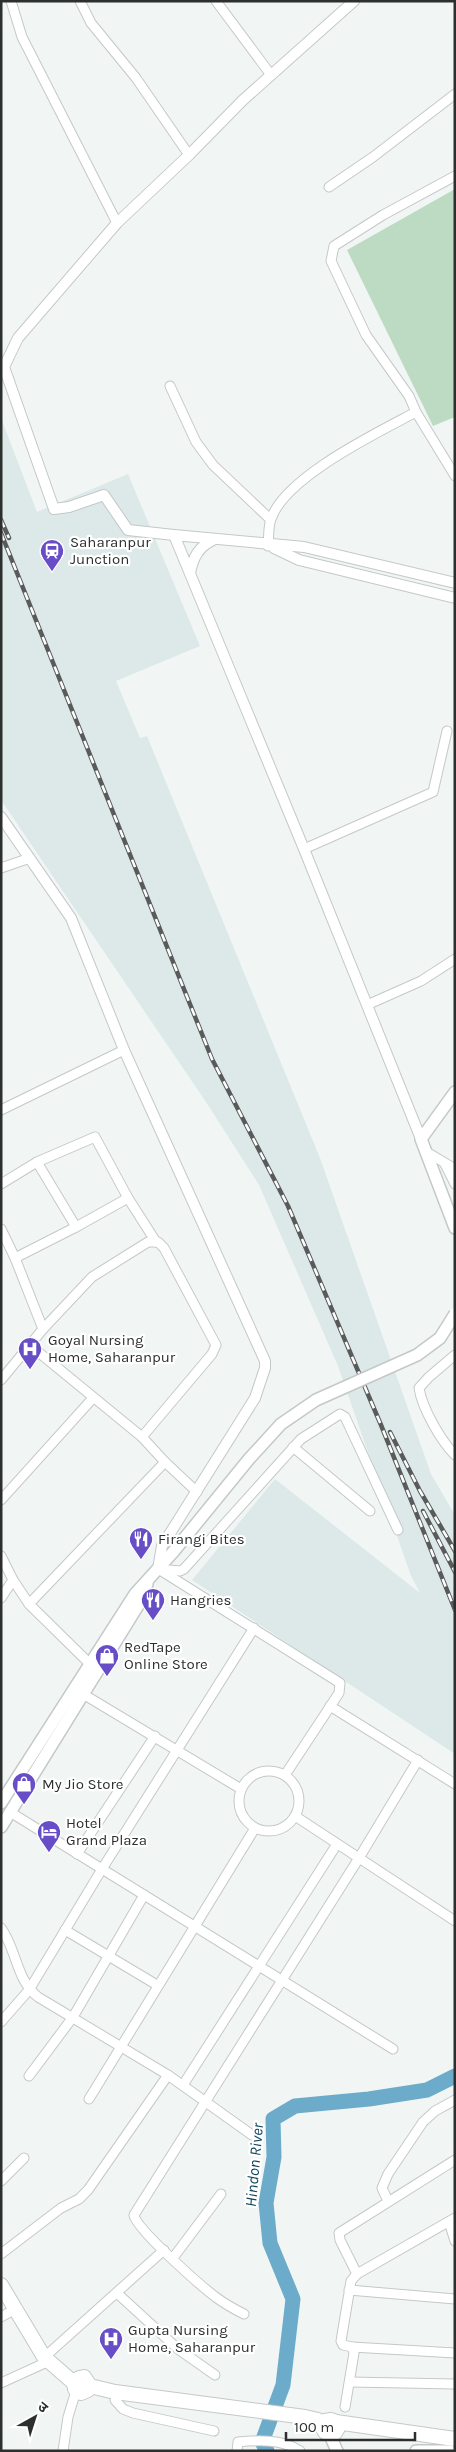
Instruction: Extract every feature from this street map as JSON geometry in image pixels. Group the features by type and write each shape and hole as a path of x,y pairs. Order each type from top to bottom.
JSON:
{"highway":[{"path":"1,2285 45,2354 81,2386 115,2400 158,2403 181,2401"},
{"path":"81,2386 115,2392 168,2397 212,2406 305,2417 318,2420 330,2428 455,2439"}],"main road":[{"path":"455,1092 439,1116 420,1139 455,1228"},
{"path":"439,1116 455,1103"},
{"path":"1,1803 142,1599 147,1582 174,1552 249,1459 281,1424 316,1400 417,1354 440,1338 455,1314"},
{"path":"1,1827 83,1694 94,1668"},
{"path":"330,2428 338,2451"},
{"path":"416,2451 448,2451"}],"street":[{"path":"11,1 22,37 116,223"},
{"path":"80,1 91,23 136,78 188,155"},
{"path":"216,1 271,75"},
{"path":"354,1 242,100 188,155 116,223 18,338 2,365 54,509 69,507 104,495 128,530 268,546 304,547 455,583"},
{"path":"329,187 373,157 455,94"},
{"path":"455,176 383,215 334,246 331,261 366,335 409,396 416,412 455,476"},
{"path":"170,386 196,442 213,465 270,519"},
{"path":"268,546 270,519 282,499 308,476 351,448 416,412"},
{"path":"174,536 304,849 420,1139"},
{"path":"190,574 197,552 204,544 214,540"},
{"path":"268,546 299,560 455,598"},
{"path":"304,849 433,792 447,731"},
{"path":"1,817 71,918 124,1050 265,1361 265,1368 255,1398 162,1546 158,1568"},
{"path":"1,868 30,858"},
{"path":"367,1005 421,981 455,959"},
{"path":"1,1110 124,1050"},
{"path":"1,1184 37,1162 95,1137 128,1198 156,1242 164,1248 216,1345 212,1354 142,1437"},
{"path":"425,1151 455,1169"},
{"path":"37,1162 76,1226"},
{"path":"444,1162 455,1184"},
{"path":"16,1258 128,1198"},
{"path":"1,1229 16,1258 43,1329"},
{"path":"1,1380 31,1346 43,1329 92,1277 148,1242 156,1242"},
{"path":"31,1346 142,1437 197,1492"},
{"path":"455,1355 428,1377 419,1388 420,1396 438,1431 455,1455"},
{"path":"1,1500 93,1398"},
{"path":"158,1568 180,1571 188,1565 293,1447 307,1434 336,1415 344,1417 398,1530"},
{"path":"293,1447 370,1511"},
{"path":"29,1604 165,1462"},
{"path":"1,1556 13,1580 29,1604 94,1668"},
{"path":"158,1568 340,1683 339,1692 284,1775"},
{"path":"1,1598 13,1580"},
{"path":"1,2022 29,1990 102,1869 254,1628"},
{"path":"83,1694 241,1789"},
{"path":"330,1706 455,1784"},
{"path":"77,1854 155,1736"},
{"path":"244,2314 217,2298 172,2258 140,2227 134,2215 359,1858 418,1760"},
{"path":"275,1771 284,1775 297,1789 299,1798 295,1816 282,1828 273,1831 255,1828 242,1816 239,1798 241,1789 246,1780 259,1772 275,1771"},
{"path":"10,1812 393,2049"},
{"path":"295,1816 455,1921"},
{"path":"90,2099 157,1985 255,1828"},
{"path":"183,2085 336,1844"},
{"path":"29,2076 73,2017 144,1895"},
{"path":"1,1928 10,1941 23,1981 29,1990 168,2075 206,2100 252,2135"},
{"path":"65,1930 157,1985"},
{"path":"1,2254 61,2208 79,2200 88,2190 168,2075"},
{"path":"388,2201 382,2188 388,2174 429,2116 455,2100"},
{"path":"1,2180 24,2158"},
{"path":"357,2274 338,2233 455,2160"},
{"path":"172,2258 221,2194"},
{"path":"455,2241 452,2220 357,2274 351,2281 341,2341 343,2345 352,2347 455,2353"},
{"path":"1,2384 45,2354 118,2294 164,2250"},
{"path":"349,2290 455,2299"},
{"path":"118,2294 178,2348 215,2375"},
{"path":"1,2317 15,2309"},
{"path":"345,2407 354,2353 352,2347"},
{"path":"350,2382 455,2384"},
{"path":"63,2451 68,2417 81,2386"},
{"path":"115,2400 123,2409 133,2413 214,2431"},
{"path":"237,2451 238,2442 253,2441 275,2442 294,2447 300,2451"}],"shaded area":[{"path":"1,418 37,512 128,474 200,646 116,681 140,738 147,736 320,1158 431,1474 455,1515 455,1754 192,1580 275,1479 420,1593 411,1576 338,1366 259,1185 208,1105 1,800"}],"green space":[{"path":"455,189 455,417 433,426 347,250"}],"waterway":[{"name":"Hindon River","path":"267,2451 262,2442 283,2385 293,2299 270,2243 266,2203 274,2157 273,2119 295,2106 369,2099 427,2090 455,2076"}],"railway":[{"path":"1,520 9,538"},
{"path":"1,533 212,1059 288,1206 381,1425 455,1610"},
{"path":"390,1432 420,1491 455,1551"},
{"path":"423,1511 455,1572"}],"place":[{"name":"Saharanpur Junction","path":"52,572"},
{"name":"Goyal Nursing Home, Saharanpur","path":"30,1370"},
{"name":"Firangi Bites","path":"141,1560"},
{"name":"Hangries","path":"153,1621"},
{"name":"RedTape Online Store","path":"107,1677"},
{"name":"My Jio Store","path":"24,1805"},
{"name":"Hotel Grand Plaza","path":"49,1853"},
{"name":"Gupta Nursing Home, Saharanpur","path":"111,2360"}]}
